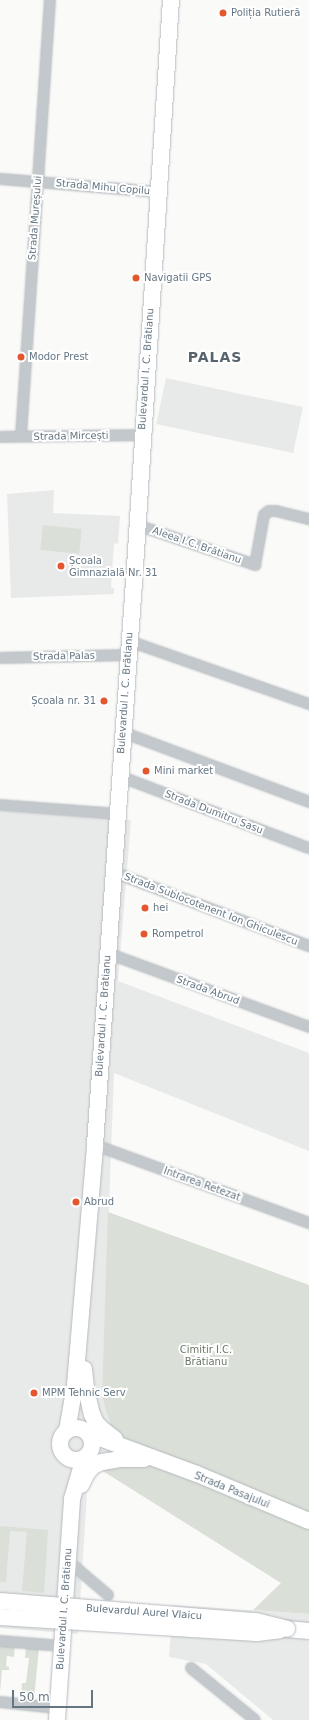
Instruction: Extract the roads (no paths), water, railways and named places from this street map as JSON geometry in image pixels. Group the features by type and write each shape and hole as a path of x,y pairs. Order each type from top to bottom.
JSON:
{"main road":[{"name":"Bulevardul I. C. Brătianu","path":"67,1431 75,1385 95,1145 171,0"},
{"path":"81,1323 88,1403 96,1423 112,1437 156,1459"},
{"name":"Bulevardul I. C. Brătianu","path":"75,1385 87,1432"},
{"path":"76,1428 87,1432 92,1443 92,1448 85,1457 70,1459 63,1453 60,1444 61,1439 67,1431 76,1428"},
{"name":"Strada Pasajului","path":"87,1432 309,1521"},
{"name":"Bulevardul I. C. Brătianu","path":"63,1453 72,1499"},
{"name":"Strada Pasajului","path":"85,1457 121,1454 156,1459"},
{"name":"Bulevardul I. C. Brătianu","path":"57,1714 72,1499 85,1457"},
{"path":"70,1520 83,1481 93,1466 112,1459 156,1459"},
{"name":"Bulevardul Aurel Vlaicu","path":"0,1601 256,1621 287,1629 309,1631"},
{"name":"Bulevardul Aurel Vlaicu","path":"0,1617 256,1633 287,1629"}],"street":[{"name":"Strada Mureșului","path":"21,436 50,0"},
{"name":"Strada Mihu Copilu","path":"0,178 158,192"},
{"name":"Strada Mircești","path":"0,437 142,436"},
{"name":"Aleea I.C. Brătianu","path":"137,525 255,565 264,515 269,511 276,511 309,519"},
{"name":"Strada Palas","path":"0,658 128,648"},
{"path":"128,648 309,704"},
{"path":"122,732 309,802"},
{"name":"Strada Dumitru Sasu","path":"119,776 309,848"},
{"path":"0,805 117,814"},
{"name":"Strada Sublocotenent Ion Ghiculescu","path":"113,872 309,946"},
{"name":"Strada Abrud","path":"107,953 309,1027"},
{"name":"Intrarea Retezat","path":"95,1145 309,1224"},
{"path":"67,1560 108,1595"},
{"path":"0,1640 62,1646"},
{"path":"191,1668 255,1720"},
{"path":"0,1702 57,1714"}],"place":[{"name":"Poliția Rutieră","path":"223,13"},
{"name":"Navigatii GPS","path":"136,278"},
{"name":"Modor Prest","path":"21,357"},
{"name":"Școala Gimnazială Nr. 31","path":"61,566"},
{"name":"Școala nr. 31","path":"104,701"},
{"name":"Mini market","path":"146,771"},
{"name":"hei","path":"145,908"},
{"name":"Rompetrol","path":"144,934"},
{"name":"Abrud","path":"76,1202"},
{"name":"MPM Tehnic Serv","path":"34,1393"}],"district":[{"name":"PALAS","path":"215,357"}],"park label":[{"name":"Cimitir I.C. Brătianu","path":"206,1354"}]}
